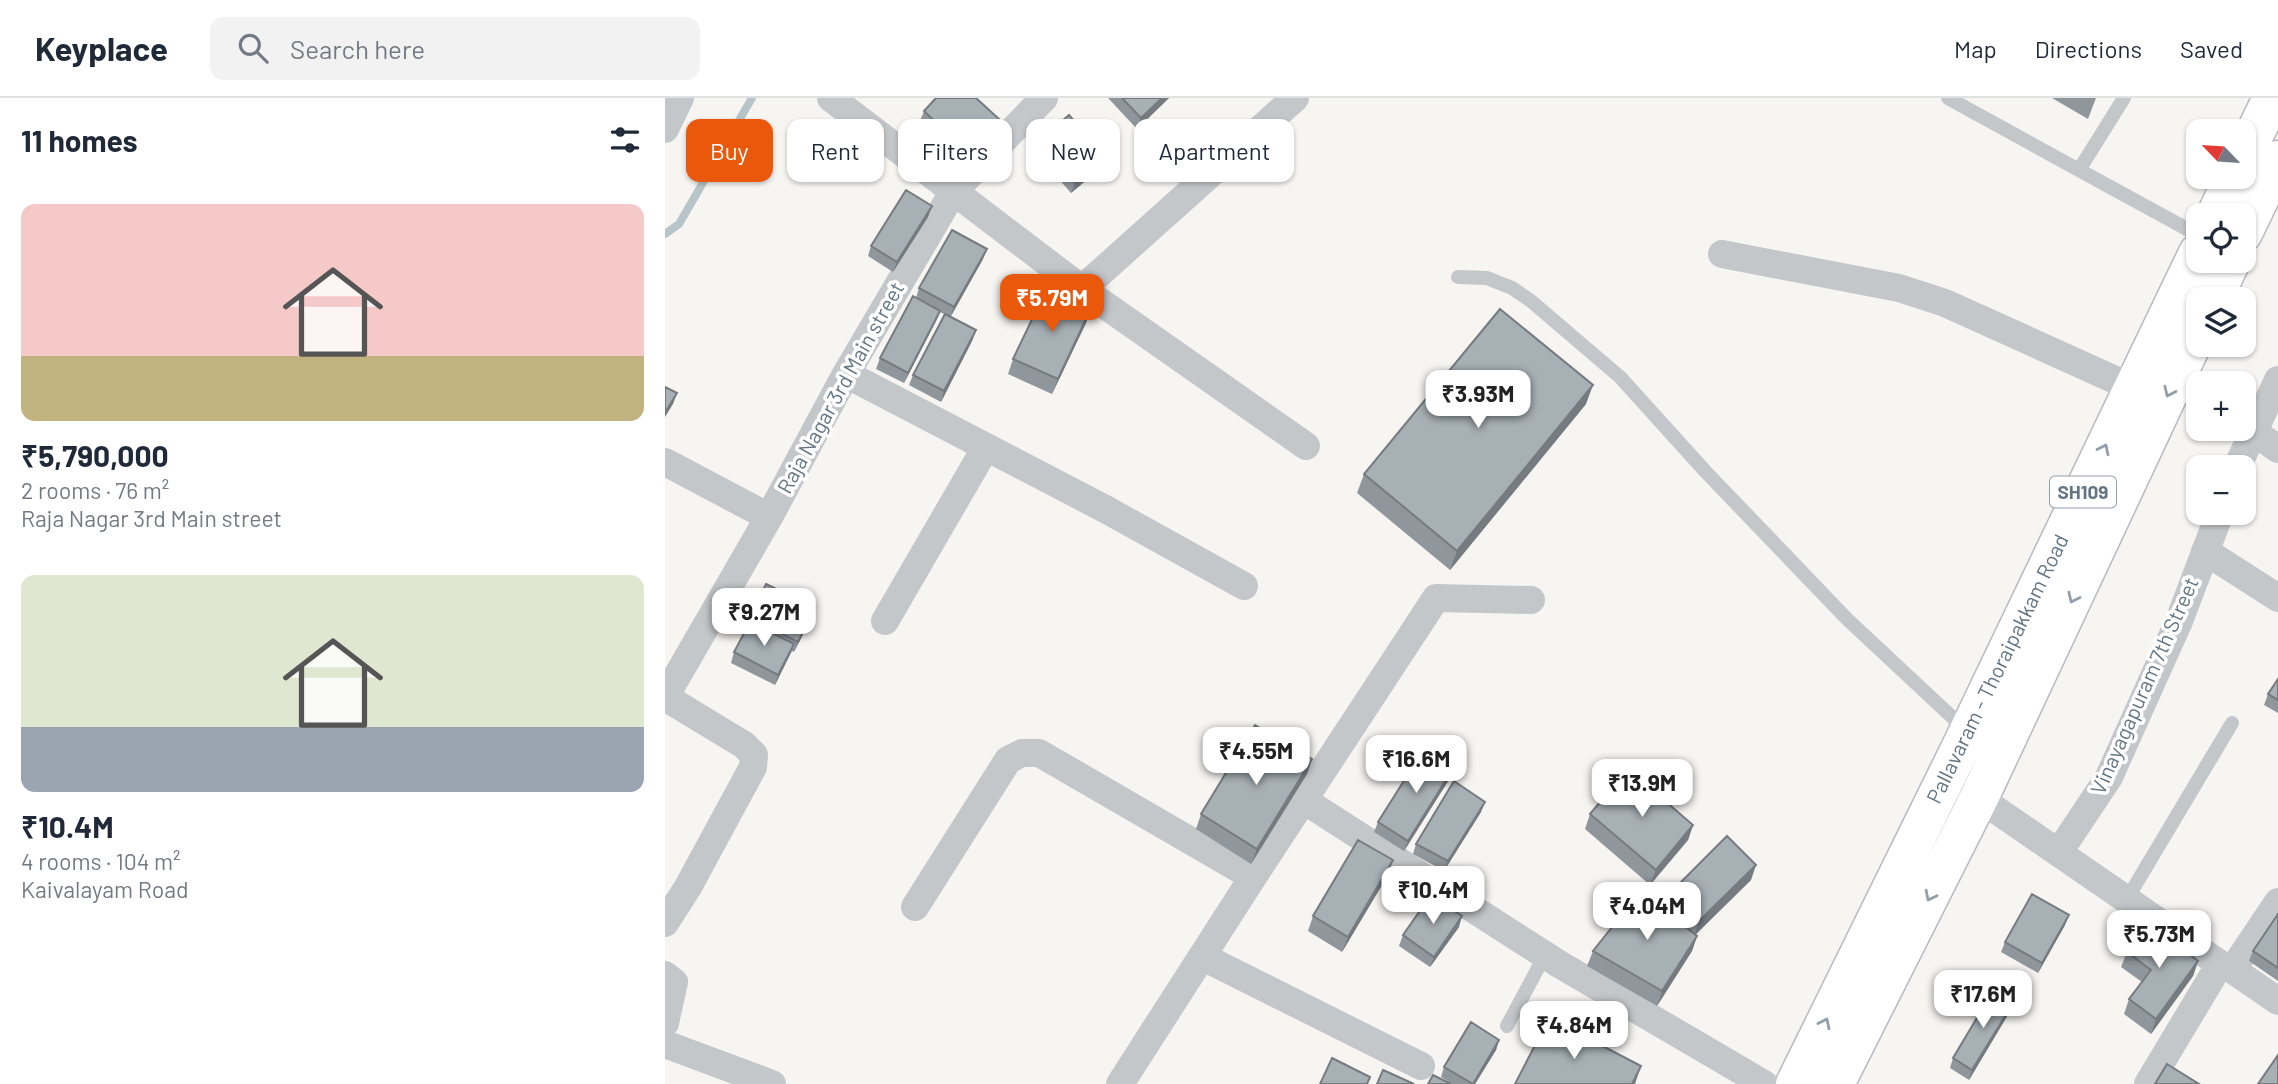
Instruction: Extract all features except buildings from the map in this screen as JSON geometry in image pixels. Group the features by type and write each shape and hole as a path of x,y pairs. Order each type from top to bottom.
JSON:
{"main road":[{"path":"2256,131 2272,98"},
{"path":"2256,206 2278,160"},
{"name":"Pallavaram - Thoraipakkam Road","path":"1795,1084 1945,780 2188,273"},
{"name":"Pallavaram - Thoraipakkam Road","path":"1835,1084 1979,798 2186,357"}],"street":[{"path":"665,129 680,98"},
{"path":"831,98 1082,289 1306,446"},
{"name":"Raja Nagar 3rd Main street","path":"665,697 769,517 846,374 953,192 1044,98"},
{"path":"1082,289 1296,98"},
{"path":"1722,254 1899,288 1945,303 2133,388"},
{"path":"846,374 1107,510 1244,586"},
{"path":"2256,428 2278,380"},
{"path":"2256,433 2278,449"},
{"path":"885,621 986,447"},
{"path":"665,462 769,517"},
{"name":"Vinayagapuram 7th Street","path":"2059,852 2109,777 2179,621 2215,525"},
{"path":"2205,551 2278,598"},
{"path":"1120,1084 1436,598 1531,600"},
{"path":"665,697 744,745 754,755 753,767 688,887 665,923"},
{"path":"915,907 1008,760 1022,752 1039,753 1253,877"},
{"path":"1945,780 1979,798 2278,1001"},
{"path":"1305,801 1545,955 1764,1084"},
{"path":"2148,1084 2225,966 2237,963 2278,902"},
{"path":"1203,957 1421,1066"},
{"path":"665,975 674,982 665,1023"},
{"path":"665,1044 772,1084"}],"lane":[{"path":"1948,98 2186,228"},
{"path":"2079,170 2124,98"},
{"path":"1458,277 1487,278 1512,288 1531,301 1626,383 1705,471 1837,609 1968,732"},
{"path":"2126,899 2232,723"},
{"path":"1507,1026 1545,955"}],"waterway":[{"path":"665,234 679,224 752,98"}]}
